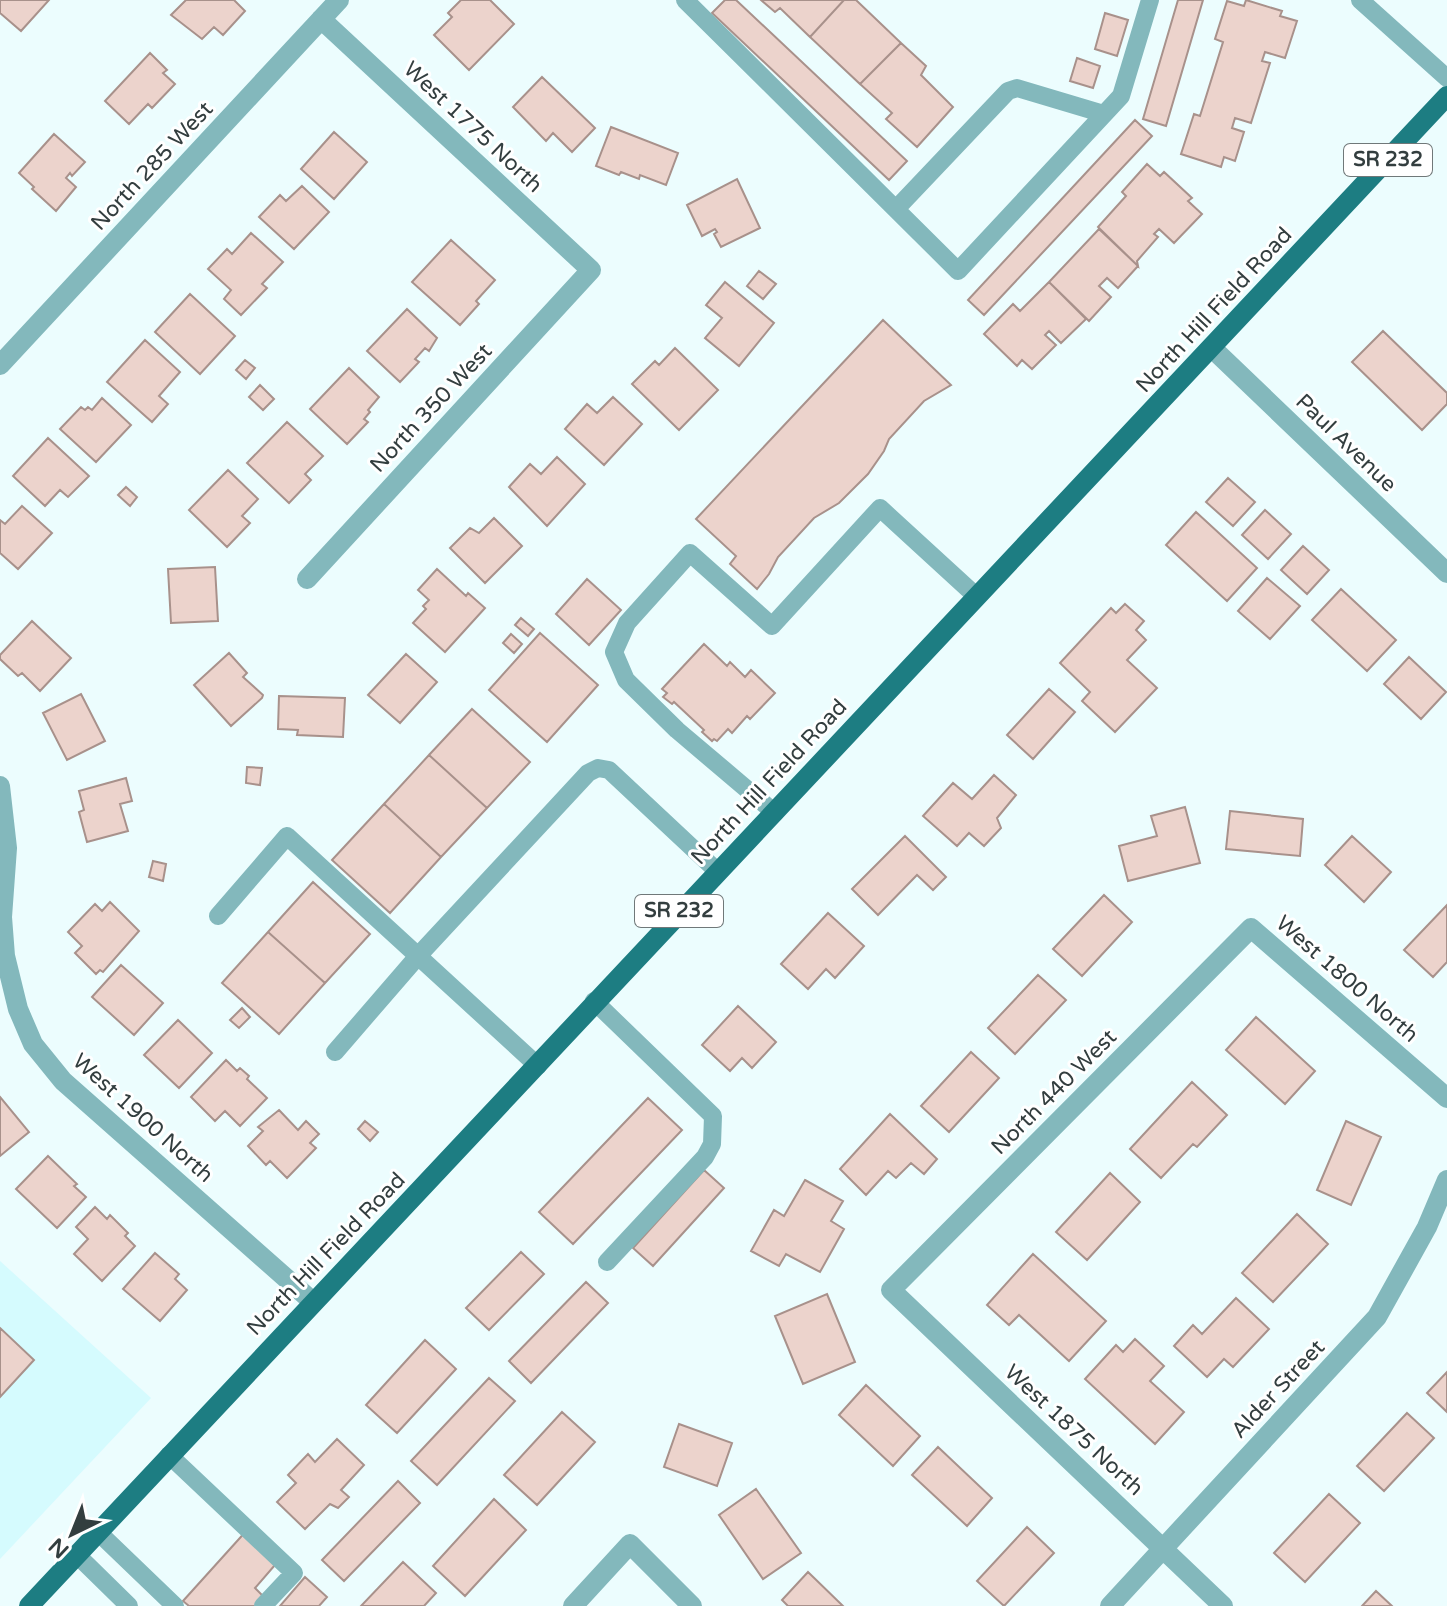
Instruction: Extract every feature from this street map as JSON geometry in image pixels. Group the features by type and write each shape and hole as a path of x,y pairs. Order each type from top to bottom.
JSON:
{"main road":[{"name":"North Hill Field Road","path":"29,1606 1447,96"}],"street":[{"name":"North 285 West","path":"0,365 339,0"},
{"name":"West 1775 North","path":"321,19 591,270"},
{"name":"North 350 West","path":"307,579 591,270"},
{"name":"Paul Avenue","path":"1212,348 1447,573"},
{"name":"West 1900 North","path":"0,786 7,848 2,917 9,1012 63,1081 313,1302"},
{"name":"West 1800 North","path":"1251,928 1447,1098"},
{"name":"North 440 West","path":"891,1290 1251,928"},
{"name":"Alder Street","path":"1110,1606 1377,1317 1427,1227 1447,1180"},
{"name":"West 1875 North","path":"891,1290 1223,1606"},
{"path":"573,1606 630,1544 692,1606"}],"lane":[{"path":"685,0 958,271 1121,96 1150,0"},
{"path":"1360,0 1447,78"},
{"path":"896,209 1008,91 1017,88 1104,114"},
{"path":"775,813 677,730 626,680 614,652 627,623 690,553 772,626 880,508 976,596"},
{"path":"335,1052 418,956 588,773 598,768 609,770 717,871"},
{"path":"218,916 287,836 538,1066"},
{"path":"594,1001 713,1116 712,1144 705,1157 607,1262"},
{"path":"169,1455 294,1573 263,1606"},
{"path":"98,1532 175,1606"},
{"path":"77,1555 129,1606"}],"shaded area":[{"path":"0,1261 151,1398 0,1559"}],"building":[{"path":"0,0 49,0 21,31 0,13"},
{"path":"186,0 234,0 245,11 223,35 214,27 202,39 171,15"},
{"path":"461,0 490,0 514,24 469,70 434,35 452,17 448,13"},
{"path":"725,0 736,0 907,161 889,180 712,13"},
{"path":"761,0 844,0 810,37 780,8 775,12"},
{"path":"844,0 856,0 901,43 860,84 810,37"},
{"path":"1178,0 1203,0 1166,126 1143,119"},
{"path":"1246,0 1282,11 1280,16 1297,21 1285,58 1265,52 1262,61 1270,63 1251,123 1235,118 1232,128 1244,132 1235,161 1224,157 1221,167 1181,154 1194,114 1200,116 1223,42 1215,39 1227,1 1244,6"},
{"path":"1105,13 1128,20 1117,56 1095,49"},
{"path":"901,43 926,66 921,75 953,107 917,147 886,119 892,113 860,84"},
{"path":"150,53 167,70 163,73 175,84 152,108 148,104 129,124 105,101"},
{"path":"1077,58 1100,66 1093,88 1070,81"},
{"path":"542,77 595,128 572,152 553,133 546,141 513,107"},
{"path":"1135,120 1152,136 984,315 968,300"},
{"path":"611,127 678,153 666,185 640,175 639,179 621,172 619,175 596,166"},
{"path":"334,132 367,162 334,199 301,169"},
{"path":"54,134 85,162 66,178 76,187 56,211 19,173"},
{"path":"1147,164 1160,176 1164,172 1192,198 1188,201 1202,214 1174,243 1159,229 1154,234 1158,237 1137,261 1138,266 1098,227 1126,196 1122,192"},
{"path":"737,179 760,228 721,247 714,234 717,232 715,229 702,236 687,205"},
{"path":"302,186 329,212 294,249 259,217 280,195 286,201"},
{"path":"1099,229 1138,266 1118,288 1107,278 1099,286 1111,297 1089,321 1049,282"},
{"path":"251,233 283,262 262,284 267,288 241,315 224,299 231,290 208,269 227,249 232,254"},
{"path":"451,240 495,280 460,325 412,282"},
{"path":"759,271 776,284 763,299 747,286"},
{"path":"725,282 774,323 739,366 705,338 722,318 706,305"},
{"path":"1049,282 1086,319 1061,343 1049,331 1045,335 1056,345 1032,369 1022,360 1017,366 984,334 1013,304 1020,311"},
{"path":"190,294 235,336 200,374 155,332"},
{"path":"407,309 437,338 429,351 425,348 415,359 419,362 400,382 367,351"},
{"path":"883,320 951,385 924,401 889,439 868,474 839,503 814,518 778,557 757,589 730,564 736,556 696,519"},
{"path":"1383,331 1447,393 1447,404 1422,430 1352,362"},
{"path":"145,340 180,372 159,396 168,404 152,422 107,382"},
{"path":"675,348 718,390 679,430 632,384 655,361 659,365"},
{"path":"245,360 255,368 246,379 236,370"},
{"path":"349,368 379,397 364,419 368,422 347,444 310,409"},
{"path":"260,385 274,399 263,410 249,397"},
{"path":"613,397 642,424 604,465 565,429 587,404 597,413"},
{"path":"102,398 131,425 96,462 60,429 81,407 92,410"},
{"path":"287,422 323,456 305,474 311,480 289,503 247,463"},
{"path":"48,438 89,476 68,497 60,490 45,506 13,476"},
{"path":"557,457 585,484 547,526 509,487 530,464 541,474"},
{"path":"228,470 258,499 242,516 250,523 227,547 189,510"},
{"path":"1228,478 1255,502 1233,526 1206,502"},
{"path":"126,487 137,497 130,506 118,495"},
{"path":"22,506 52,533 18,569 0,553 0,520 5,524"},
{"path":"1265,510 1291,534 1268,559 1242,535"},
{"path":"1196,512 1257,568 1227,601 1166,545"},
{"path":"494,518 522,546 485,583 450,548 470,528 479,533"},
{"path":"1303,546 1329,570 1307,594 1281,570"},
{"path":"215,567 218,621 171,623 168,569"},
{"path":"437,569 466,596 468,593 485,608 445,652 413,623 426,609 423,606 429,600 418,590"},
{"path":"1267,578 1300,606 1270,639 1238,611"},
{"path":"587,579 621,610 589,645 556,614"},
{"path":"1341,589 1396,640 1367,671 1312,620"},
{"path":"1125,604 1144,621 1136,630 1146,640 1127,660 1157,688 1115,732 1082,701 1090,692 1060,663 1111,608 1116,613"},
{"path":"521,618 534,629 528,636 515,625"},
{"path":"32,621 71,658 40,691 22,673 18,676 0,659 0,655"},
{"path":"540,633 598,685 547,742 489,690"},
{"path":"511,634 522,644 514,653 503,643"},
{"path":"704,644 727,666 730,662 745,677 751,670 775,693 750,719 747,716 732,733 728,729 717,741 712,741 674,702 672,704 663,697 667,693 662,689"},
{"path":"229,653 247,673 243,677 263,695 231,726 194,685"},
{"path":"406,654 437,682 400,723 368,695"},
{"path":"1409,657 1446,692 1421,719 1384,684"},
{"path":"1049,689 1075,712 1033,759 1007,735"},
{"path":"81,694 105,741 67,760 43,713"},
{"path":"279,696 345,698 343,737 297,735 298,730 278,729"},
{"path":"472,709 530,762 487,808 429,755"},
{"path":"429,755 487,808 441,857 384,804"},
{"path":"247,767 262,768 260,785 246,783"},
{"path":"994,775 1016,795 997,818 1001,828 984,846 969,833 957,846 923,816 953,783 972,799"},
{"path":"126,778 132,801 120,804 128,831 87,842 79,812 84,810 79,791"},
{"path":"384,804 441,857 390,913 332,860"},
{"path":"1185,807 1200,863 1128,881 1119,846 1157,836 1151,816"},
{"path":"1230,811 1303,819 1300,856 1226,849"},
{"path":"905,836 946,877 933,890 917,875 878,915 852,889"},
{"path":"1352,836 1391,872 1364,902 1325,865"},
{"path":"153,861 166,864 163,881 149,877"},
{"path":"313,882 370,934 325,983 268,932"},
{"path":"1104,895 1132,922 1082,976 1053,949"},
{"path":"110,902 139,931 103,972 100,970 96,974 75,953 82,946 68,932 95,904 102,911"},
{"path":"1447,905 1447,962 1433,977 1404,950"},
{"path":"828,913 864,946 835,978 826,969 808,989 781,964"},
{"path":"268,932 325,983 279,1034 222,983"},
{"path":"121,965 163,1003 134,1035 92,997"},
{"path":"1038,975 1066,1000 1015,1054 988,1028"},
{"path":"738,1006 776,1042 752,1068 742,1058 730,1071 702,1045"},
{"path":"242,1008 250,1017 239,1028 230,1020"},
{"path":"1256,1017 1315,1071 1285,1104 1226,1050"},
{"path":"178,1020 212,1053 179,1088 144,1055"},
{"path":"971,1052 999,1078 949,1132 921,1106"},
{"path":"226,1060 237,1071 240,1068 249,1076 247,1079 267,1098 240,1126 225,1111 215,1121 191,1097"},
{"path":"1192,1082 1227,1115 1197,1147 1193,1144 1161,1178 1130,1149"},
{"path":"0,1097 29,1132 0,1156"},
{"path":"648,1098 682,1130 573,1244 539,1212"},
{"path":"279,1110 298,1130 306,1121 319,1134 310,1143 316,1148 287,1178 270,1161 266,1165 248,1146 263,1131 258,1127"},
{"path":"890,1114 937,1159 924,1174 911,1163 896,1178 888,1171 866,1195 840,1169"},
{"path":"365,1121 378,1132 370,1141 358,1129"},
{"path":"1346,1121 1381,1137 1351,1205 1317,1190"},
{"path":"48,1156 86,1197 57,1228 16,1189"},
{"path":"704,1170 724,1188 653,1266 633,1248"},
{"path":"1110,1173 1140,1202 1087,1260 1056,1232"},
{"path":"805,1180 843,1201 831,1221 844,1229 820,1272 786,1254 779,1266 751,1251 774,1210 784,1216"},
{"path":"95,1207 107,1219 110,1215 128,1233 125,1236 135,1246 102,1281 74,1254 88,1239 76,1227"},
{"path":"1297,1214 1328,1244 1273,1302 1242,1273"},
{"path":"521,1252 544,1274 489,1330 466,1308"},
{"path":"155,1253 179,1274 175,1279 187,1290 160,1321 123,1289"},
{"path":"1033,1254 1106,1321 1069,1361 1019,1315 1009,1325 987,1305"},
{"path":"586,1282 608,1303 531,1383 509,1361"},
{"path":"827,1294 855,1362 803,1384 775,1316"},
{"path":"1236,1298 1269,1329 1233,1367 1224,1359 1207,1377 1174,1346 1193,1325 1202,1334"},
{"path":"0,1328 34,1360 0,1397"},
{"path":"1135,1339 1164,1366 1150,1381 1184,1412 1155,1444 1085,1379 1116,1345 1123,1352"},
{"path":"425,1340 456,1369 397,1433 366,1405"},
{"path":"1447,1372 1447,1412 1427,1393"},
{"path":"489,1378 515,1401 437,1485 411,1461"},
{"path":"866,1385 920,1436 893,1466 839,1415"},
{"path":"562,1412 595,1442 537,1505 504,1475"},
{"path":"1407,1413 1434,1438 1384,1491 1357,1466"},
{"path":"679,1424 732,1443 717,1486 664,1467"},
{"path":"337,1439 364,1465 341,1490 349,1497 338,1508 330,1504 305,1529 277,1502 296,1483 288,1475 308,1454 315,1462"},
{"path":"938,1447 992,1498 967,1526 912,1475"},
{"path":"398,1481 420,1503 344,1581 322,1560"},
{"path":"756,1489 801,1553 763,1579 719,1515"},
{"path":"1329,1494 1360,1523 1305,1582 1274,1553"},
{"path":"494,1499 526,1530 465,1596 433,1566"},
{"path":"1027,1527 1054,1553 1004,1606 977,1581"},
{"path":"248,1529 281,1558 255,1588 264,1597 257,1606 189,1606 183,1601"},
{"path":"403,1562 436,1593 424,1606 361,1606"},
{"path":"808,1572 843,1606 788,1606 782,1600"},
{"path":"305,1577 327,1597 319,1606 280,1606"},
{"path":"1376,1591 1392,1606 1362,1606"}]}
